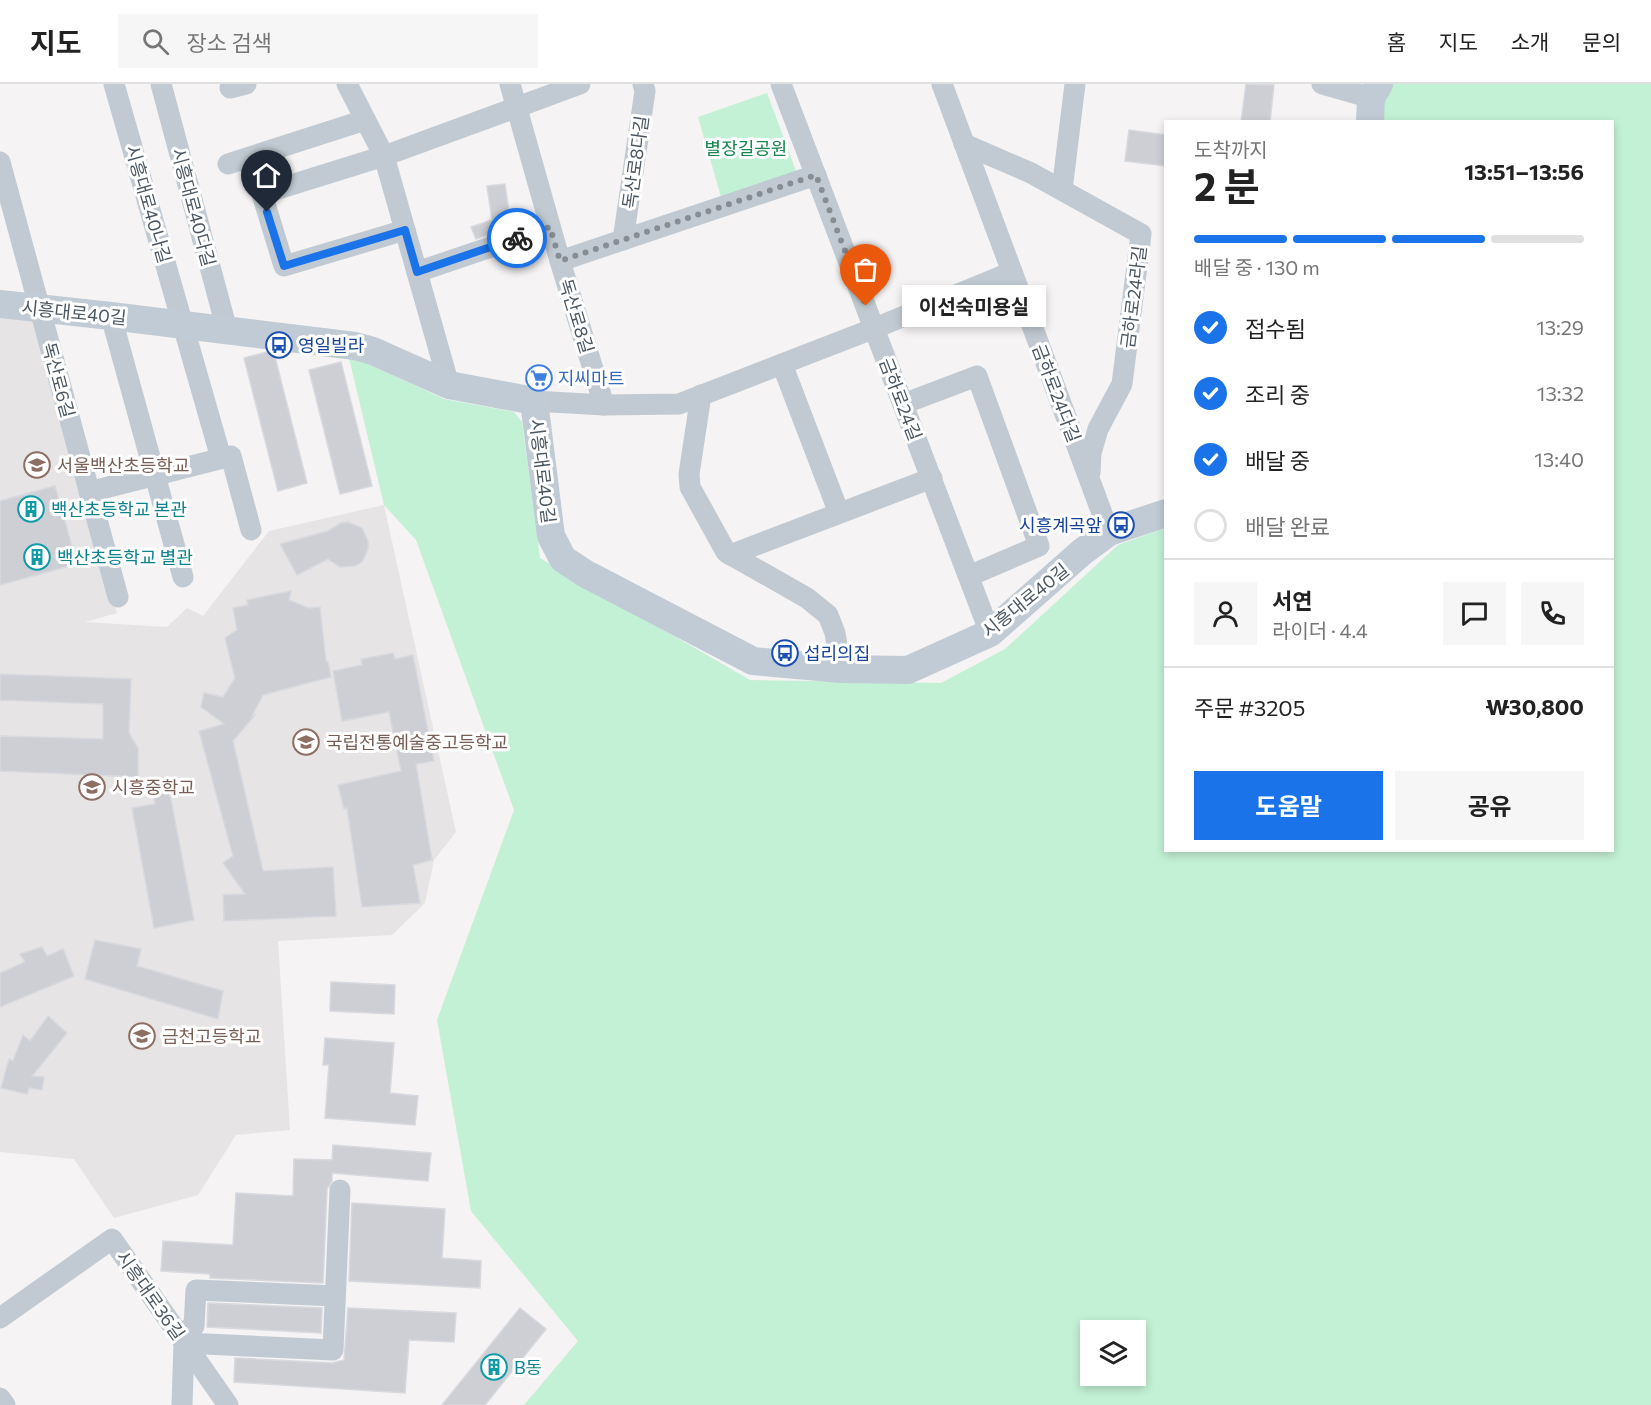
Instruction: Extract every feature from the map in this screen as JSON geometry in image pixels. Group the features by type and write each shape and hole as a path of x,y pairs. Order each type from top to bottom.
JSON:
{"street":[{"name":"시흥대로40나길","path":"114,84 184,324"},
{"name":"시흥대로40다길","path":"161,84 228,330"},
{"path":"347,84 384,156 449,385"},
{"name":"독산로8길","path":"510,84 604,405"},
{"path":"405,230 284,266 262,194 384,156 580,84"},
{"name":"독산로8다길","path":"623,240 645,91 643,84"},
{"name":"금하로24길","path":"782,84 990,633"},
{"name":"금하로24다길","path":"942,84 1109,532"},
{"path":"1062,190 1075,84"},
{"path":"1322,84 1373,101"},
{"path":"228,164 365,120"},
{"name":"금하로24라길","path":"964,144 1031,173 1141,234 1122,384 1098,429 1091,453 1089,480"},
{"name":"독산로6길","path":"0,162 118,597"},
{"name":"독산로8다길","path":"560,261 816,175"},
{"path":"417,272 550,227"},
{"path":"534,401 604,405 679,404 1012,272"},
{"name":"시흥대로40길","path":"0,304 355,346 373,351 449,385 534,401 551,536 563,559 586,574 753,661 841,669 908,670 990,633 1082,552 1109,532 1164,514"},
{"path":"111,316 183,577"},
{"path":"184,324 221,458"},
{"path":"782,364 839,513"},
{"path":"903,404 977,376 1040,546 969,576"},
{"path":"701,395 689,474 690,487 726,552 807,598 828,615 835,633 841,669"},
{"path":"89,492 231,456 250,530"},
{"path":"730,555 932,478"},
{"path":"182,1339 333,1350 340,1190"},
{"name":"시흥대로36길","path":"0,1318 112,1239 228,1405"},
{"path":"182,1405 182,1339 194,1326 196,1290 335,1296"},
{"path":"0,1398 5,1405"}],"shaded area":[{"path":"0,314 31,317 117,613 85,622 167,627 187,608 203,616 269,531 384,505 456,832 434,860 425,903 392,935 278,941 290,1130 236,1135 198,1195 114,1218 74,1159 0,1152"}],"green space":[{"path":"1384,84 1651,84 1651,1405 524,1405 578,1341 471,1211 437,1020 514,810 416,540 384,505 348,354 444,399 514,412 522,422 540,558 750,680 941,683 1005,649 1118,545 1164,528 1164,852 1614,852 1614,120 1381,120"},
{"name":"별장길공원","path":"767,93 796,171 721,197 698,117"}],"building":[{"path":"1246,84 1274,85 1270,120 1241,120"},
{"path":"1129,130 1164,135 1164,166 1125,161"},
{"path":"505,184 509,212 521,210 524,222 476,239 471,227 492,220 487,186"},
{"path":"267,352 274,353 307,483 278,491 244,358"},
{"path":"341,362 372,486 340,494 309,370"},
{"path":"55,486 77,564 0,585 0,501"},
{"path":"348,522 362,528 368,541 368,549 362,562 355,566 340,567 328,559 297,575 280,544 328,531 341,523"},
{"path":"291,591 289,600 308,608 320,607 326,661 331,677 263,695 252,716 255,715 233,741 263,871 333,867 336,916 224,921 223,895 245,894 223,863 233,856 199,731 224,724 201,707 204,693 223,697 235,678 225,638 237,630 233,608 248,605 247,600"},
{"path":"393,653 395,659 413,655 434,761 416,764 432,860 413,865 420,903 362,907 347,808 344,809 338,785 401,771 389,712 342,721 333,671 362,665 361,659"},
{"path":"0,674 131,679 129,733 138,748 138,777 0,771 0,736 103,739 103,704 0,700"},
{"path":"169,789 194,920 154,928 132,808 155,804 153,793"},
{"path":"95,940 141,949 137,966 223,991 218,1019 85,979"},
{"path":"42,947 47,956 63,949 74,976 0,1007 0,973 25,962 20,954"},
{"path":"331,982 395,985 394,1014 330,1011"},
{"path":"48,1016 67,1033 32,1076 44,1077 42,1090 29,1088 27,1094 1,1088 9,1059 13,1061 23,1035 30,1041"},
{"path":"325,1038 394,1043 390,1093 418,1096 415,1125 325,1118 329,1065 323,1065"},
{"path":"333,1145 431,1153 428,1181 332,1173 332,1181 327,1189 323,1283 210,1278 210,1274 161,1271 163,1241 233,1245 236,1193 293,1196 294,1159 332,1160"},
{"path":"352,1203 445,1209 442,1258 481,1261 480,1288 349,1281"},
{"path":"208,1303 322,1308 321,1333 207,1327"},
{"path":"348,1308 456,1313 454,1342 409,1340 405,1393 234,1382 235,1358 332,1363 344,1360"},
{"name":"B동","path":"520,1308 546,1329 485,1405 442,1405"}],"way so far":[{"path":"517,238 550,227 560,261 816,175 866,306"}],"place":[{"name":"이선숙미용실","path":"866,306"},
{"name":"영일빌라","path":"279,345"},
{"name":"지씨마트","path":"539,378"},
{"name":"서울백산초등학교","path":"37,465"},
{"name":"백산초등학교 본관","path":"31,509"},
{"name":"시흥계곡앞","path":"1121,525"},
{"name":"백산초등학교 별관","path":"37,557"},
{"name":"섭리의집","path":"785,653"},
{"name":"국립전통예술중고등학교","path":"306,742"},
{"name":"시흥중학교","path":"92,787"},
{"name":"금천고등학교","path":"142,1036"},
{"name":"B동","path":"494,1367"}],"route":[{"path":"267,212 284,266 405,230 417,272 517,238"}]}
